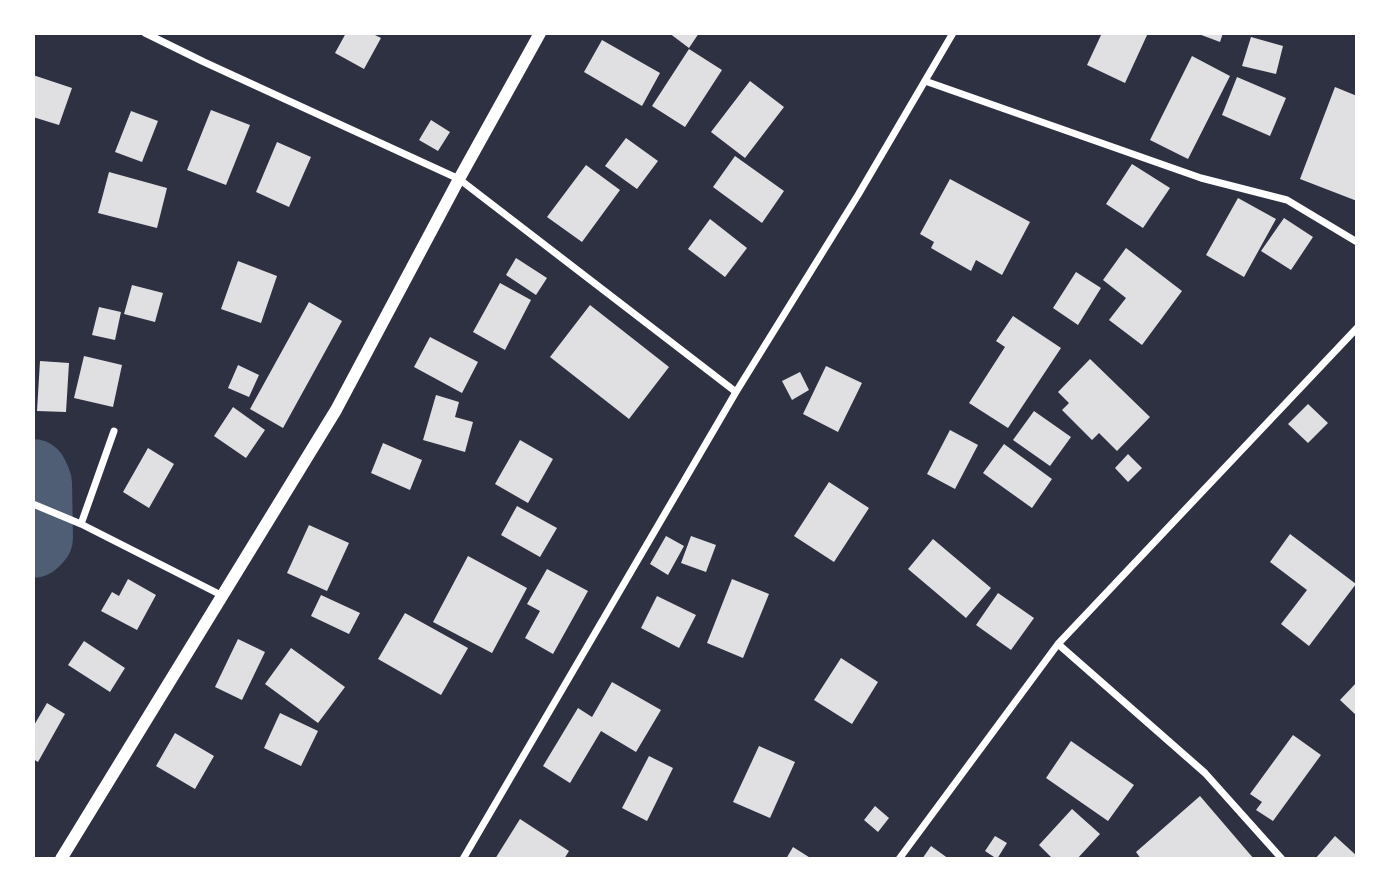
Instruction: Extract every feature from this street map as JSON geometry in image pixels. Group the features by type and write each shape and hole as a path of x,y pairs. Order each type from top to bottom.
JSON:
{"street":[{"path":"145,33 459,178 736,392"},
{"path":"61,859 336,410 459,178 540,33"},
{"path":"463,859 736,392 858,195 953,33"},
{"path":"925,81 1201,178 1287,200 1357,242"},
{"path":"898,859 1058,644 1357,328"},
{"path":"81,524 114,432"},
{"path":"33,505 81,524 223,596"},
{"path":"1058,644 1205,773 1282,859"}],"building":[{"path":"346,33 371,33 381,38 364,69 335,53"},
{"path":"669,33 699,33 689,48"},
{"path":"1102,33 1148,33 1125,83 1087,65"},
{"path":"1196,33 1223,33 1220,42"},
{"path":"1251,37 1283,46 1276,74 1242,66"},
{"path":"602,40 660,73 642,106 584,72"},
{"path":"689,49 722,70 685,127 652,106"},
{"path":"1192,56 1230,76 1188,159 1150,140"},
{"path":"33,75 72,88 59,125 33,117"},
{"path":"1237,77 1286,98 1270,136 1222,115"},
{"path":"750,81 784,107 745,158 711,132"},
{"path":"1335,87 1357,96 1357,201 1300,179"},
{"path":"211,110 250,125 226,185 187,170"},
{"path":"131,111 158,121 142,162 115,152"},
{"path":"431,120 450,132 438,151 419,140"},
{"path":"626,138 658,161 637,189 605,166"},
{"path":"277,142 311,157 289,207 256,192"},
{"path":"735,156 784,191 762,223 713,187"},
{"path":"1132,164 1170,188 1143,228 1106,204"},
{"path":"586,165 620,190 582,242 547,217"},
{"path":"109,172 167,188 157,228 98,213"},
{"path":"950,179 1030,222 1002,275 976,260 971,271 931,248 934,242 920,234"},
{"path":"1238,198 1276,219 1244,277 1206,255"},
{"path":"1284,218 1313,237 1291,270 1261,251"},
{"path":"710,219 747,248 725,277 688,249"},
{"path":"1126,248 1182,291 1142,345 1109,320 1126,298 1103,280"},
{"path":"516,258 547,278 536,295 506,275"},
{"path":"238,261 277,276 261,323 221,309"},
{"path":"1076,272 1101,288 1078,325 1053,308"},
{"path":"500,283 531,300 505,350 473,332"},
{"path":"132,285 163,293 155,322 124,314"},
{"path":"309,302 342,321 283,428 250,409"},
{"path":"590,305 669,367 629,419 550,357"},
{"path":"99,307 121,312 115,340 92,335"},
{"path":"1013,316 1061,348 1008,428 969,403 1005,347 996,341"},
{"path":"430,337 478,362 462,393 414,367"},
{"path":"84,356 122,365 113,407 74,398"},
{"path":"1090,359 1150,417 1117,451 1099,433 1092,440 1062,410 1069,403 1058,392"},
{"path":"40,361 69,363 66,412 37,411"},
{"path":"238,365 259,375 249,397 228,388"},
{"path":"826,366 862,383 838,432 803,414"},
{"path":"800,372 809,390 792,400 782,381"},
{"path":"436,395 459,402 455,417 473,422 465,452 423,440"},
{"path":"1308,404 1328,423 1308,443 1288,424"},
{"path":"233,407 265,430 246,458 214,436"},
{"path":"1034,411 1071,437 1050,466 1013,440"},
{"path":"950,430 978,445 955,489 927,474"},
{"path":"520,440 553,459 528,503 495,484"},
{"path":"383,443 422,460 410,490 371,473"},
{"path":"1004,444 1052,479 1032,508 983,473"},
{"path":"148,448 174,464 149,508 123,492"},
{"path":"1128,454 1142,468 1128,482 1115,468"},
{"path":"829,482 869,508 834,562 794,536"},
{"path":"517,506 557,528 540,557 501,535"},
{"path":"309,525 349,543 327,591 287,573"},
{"path":"1290,534 1356,584 1309,646 1281,624 1307,590 1270,562"},
{"path":"666,536 684,546 668,575 650,564"},
{"path":"691,536 716,545 706,572 681,563"},
{"path":"933,539 991,588 966,618 908,569"},
{"path":"468,556 527,588 492,653 433,622"},
{"path":"547,569 588,591 553,654 525,638 540,611 527,604"},
{"path":"128,579 156,595 137,630 101,611 112,592 119,596"},
{"path":"732,579 769,594 743,658 707,643"},
{"path":"998,593 1034,618 1011,650 976,625"},
{"path":"321,595 360,613 349,634 311,616"},
{"path":"657,596 696,615 679,648 641,628"},
{"path":"405,613 468,648 441,695 378,659"},
{"path":"238,639 265,652 242,700 215,687"},
{"path":"84,641 125,668 110,692 68,665"},
{"path":"291,648 345,687 318,723 265,684"},
{"path":"841,658 878,682 852,724 814,700"},
{"path":"612,682 661,710 636,752 601,731 570,783 543,766 578,708 592,717"},
{"path":"1357,682 1357,716 1340,700"},
{"path":"47,703 65,714 38,762 33,759 33,727"},
{"path":"280,713 318,731 301,766 264,748"},
{"path":"175,733 214,756 195,789 156,766"},
{"path":"1293,735 1321,755 1273,821 1256,810 1262,802 1250,794"},
{"path":"1071,741 1134,785 1108,821 1046,778"},
{"path":"759,746 795,762 770,818 733,802"},
{"path":"649,756 673,768 647,821 622,808"},
{"path":"1200,796 1254,859 1141,859 1136,852"},
{"path":"875,806 889,818 878,832 864,820"},
{"path":"1072,809 1100,834 1077,859 1053,859 1039,845"},
{"path":"520,819 569,851 564,859 495,859"},
{"path":"995,836 1007,843 997,859 985,851"},
{"path":"1335,836 1357,856 1357,859 1315,859"},
{"path":"931,846 949,859 922,859"},
{"path":"793,847 812,859 786,859"}],"waterway":[{"path":"33,474 37,483 38,538 33,543"}]}
